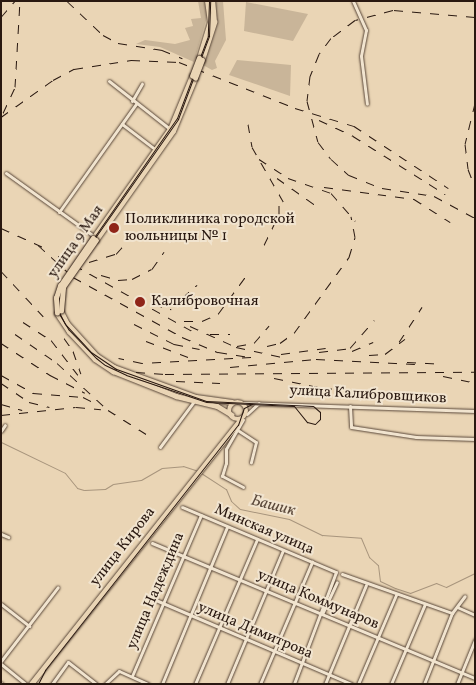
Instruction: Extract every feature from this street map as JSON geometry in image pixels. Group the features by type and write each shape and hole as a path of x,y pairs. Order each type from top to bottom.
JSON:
{"main road":[{"name":"улица 9 Мая","path":"201,59 210,22 208,1"},
{"name":"улица 9 Мая","path":"212,1 212,31 179,120 94,237 63,288 59,312 67,323 106,363 217,406 232,416"},
{"name":"улица 9 Мая","path":"157,151 170,129 194,77"},
{"name":"улица 9 Мая","path":"195,399 232,402"},
{"path":"234,426 232,402 242,403 247,414"},
{"name":"улица Кирова","path":"31,684 234,426 247,414"},
{"path":"232,416 241,420"}],"street":[{"path":"353,1 366,30 361,56 367,104"},
{"path":"109,81 170,129"},
{"path":"132,101 142,84"},
{"path":"59,212 136,104"},
{"path":"122,124 157,151"},
{"path":"6,173 94,237"},
{"path":"160,447 195,399"},
{"name":"улица Калибровщиков","path":"242,403 475,411"},
{"path":"247,414 260,403"},
{"path":"350,406 350,427 416,437 475,439"},
{"path":"241,420 239,431 226,449 226,463 222,476 243,487"},
{"path":"1,431 5,425"},
{"path":"239,431 256,442 251,462"},
{"name":"Минская улица","path":"182,507 336,574 333,587"},
{"name":"улица Надеждина","path":"132,676 164,605 200,515"},
{"path":"162,684 227,527"},
{"path":"1,534 8,537"},
{"path":"195,684 257,539"},
{"name":"улица Коммунаров","path":"152,543 475,678"},
{"path":"227,684 283,550"},
{"path":"260,684 312,562"},
{"path":"342,574 366,585 452,613"},
{"path":"294,684 333,587 337,582"},
{"path":"325,684 366,585"},
{"path":"26,684 1,663 58,588"},
{"path":"358,684 396,595"},
{"path":"424,684 452,613 465,596"},
{"name":"улица Димитрова","path":"151,598 352,684"},
{"path":"1,604 29,626"},
{"path":"391,684 426,604"},
{"path":"456,607 475,615"},
{"path":"456,684 475,640"},
{"path":"52,684 68,662 96,684"},
{"path":"105,684 116,671 148,684"}],"shaded area":[{"path":"198,1 206,1 207,17 194,62 160,47 136,44 145,40 175,44 190,40 185,28 193,26 191,19 201,18"},
{"path":"213,1 223,1 226,40 215,61 217,68 212,70 203,65 215,23"},
{"path":"246,2 308,14 293,41 244,31"},
{"path":"237,60 291,65 290,96 229,75"}],"waterway":[{"name":"Башик","path":"1,442 65,473 77,488 84,490 105,489 113,484 141,480 162,468 183,466 198,471"},
{"name":"Башик","path":"201,473 226,489 231,501 240,509 289,519 322,535 361,538 369,557 378,565 380,581 395,588 410,593 436,583 446,587 475,573"}],"tram line":[{"path":"209,1 208,36 177,118 63,282 57,298 58,312 69,330 96,358 105,365 126,375 206,402 294,406 307,422 315,424 320,419 320,412 313,406 206,401 116,369 91,352 65,324 59,312 58,298 64,282 178,119 209,36 210,1"},
{"path":"38,684 45,670 238,425 244,408 252,404"}],"railway":[{"path":"1,17 15,1"},
{"path":"3,113 15,87 20,1"},
{"path":"67,1 103,35 118,43 162,50 182,58"},
{"path":"475,17 393,10 355,20 331,38 319,54 310,76 307,101 318,142 331,159 349,175 382,188 434,196 475,218"},
{"path":"1,117 53,80 74,69 131,60 179,62 295,108 354,126 448,188"},
{"path":"475,103 465,144 468,169 475,187"},
{"path":"319,120 353,136 445,194"},
{"path":"248,124 252,147 287,208"},
{"path":"259,159 288,178 331,193 355,221"},
{"path":"277,178 318,207"},
{"path":"324,187 414,199 450,222"},
{"path":"264,245 279,214 279,198"},
{"path":"267,346 280,343 294,333 349,257 355,237 351,216"},
{"path":"1,228 43,247"},
{"path":"89,262 116,254 134,234"},
{"path":"38,245 73,277 182,337 218,352 251,357 142,363 119,358"},
{"path":"101,275 118,280 132,279 152,269 164,252"},
{"path":"58,256 194,332"},
{"path":"1,271 43,316"},
{"path":"184,321 202,321 218,314 246,276"},
{"path":"157,302 182,298 197,285"},
{"path":"153,304 171,309"},
{"path":"399,342 422,307"},
{"path":"319,352 350,348 374,320"},
{"path":"23,322 51,340 78,375"},
{"path":"134,324 174,344 200,349"},
{"path":"190,326 236,347 282,357"},
{"path":"237,346 254,343 269,326"},
{"path":"15,334 57,363 108,410 154,439"},
{"path":"210,334 230,334"},
{"path":"64,338 73,351 81,374"},
{"path":"369,355 385,354 405,339"},
{"path":"146,341 188,357"},
{"path":"352,351 373,342"},
{"path":"1,343 50,375 85,393"},
{"path":"281,354 326,348"},
{"path":"230,367 316,359 415,364"},
{"path":"407,362 442,364"},
{"path":"136,372 165,374 475,372"},
{"path":"1,375 33,393 83,397 95,403"},
{"path":"443,376 475,383"},
{"path":"274,378 323,388 410,394"},
{"path":"176,381 220,383"},
{"path":"1,383 29,402 49,407"},
{"path":"1,404 22,410"},
{"path":"1,415 76,407 101,409"}],"place":[{"name":"Поликлиника городской юольницы № 1","path":"114,228"},
{"name":"Калибровочная","path":"140,302"}]}
